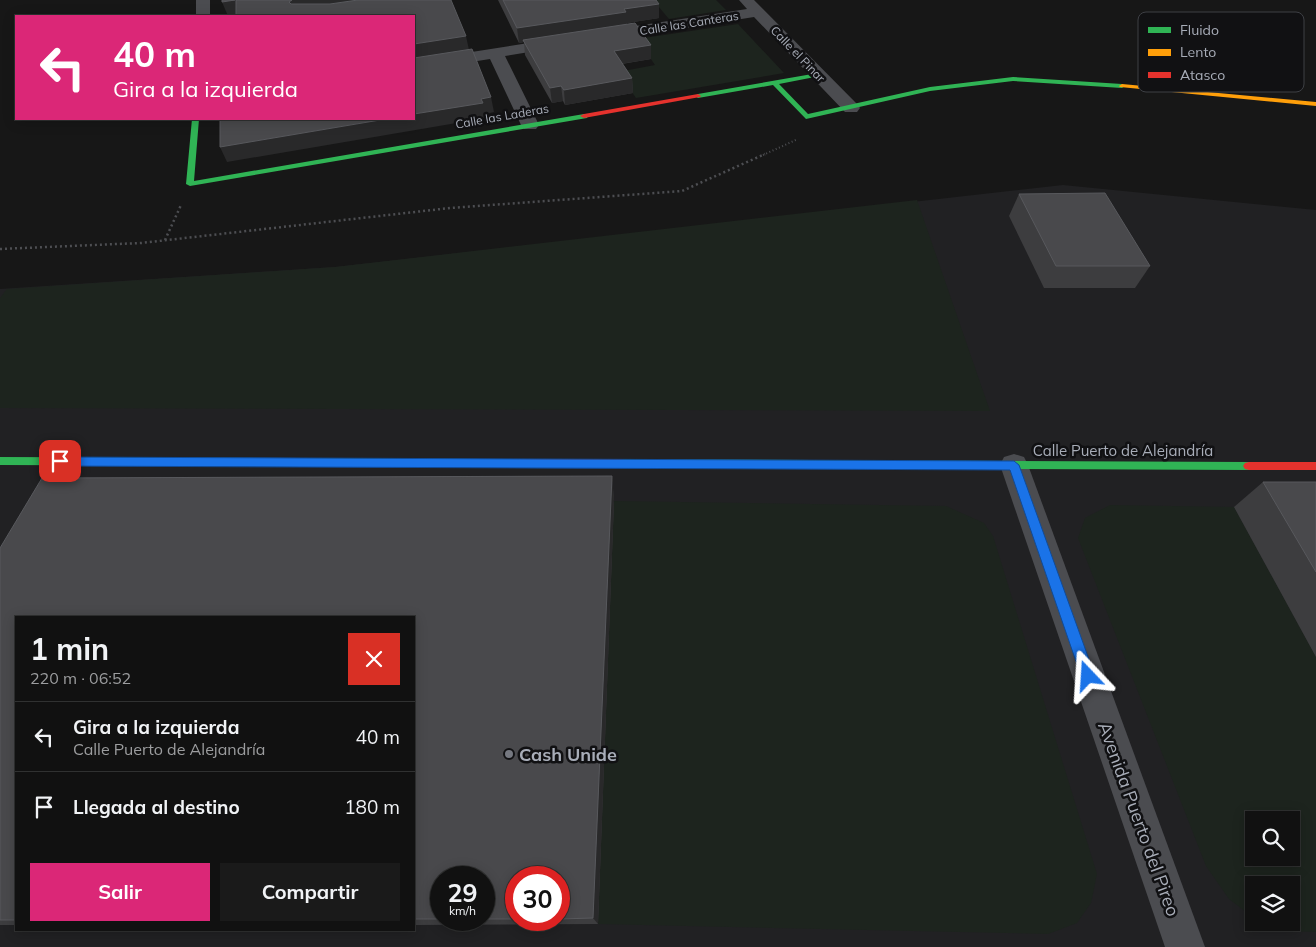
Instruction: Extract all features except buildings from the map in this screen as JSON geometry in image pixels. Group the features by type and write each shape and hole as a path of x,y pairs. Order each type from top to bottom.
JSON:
{"street":[{"path":"203,0 203,15"},
{"name":"Calle el Pinar","path":"746,0 851,108"},
{"name":"Calle las Canteras","path":"415,66 757,12"},
{"path":"495,53 530,125"},
{"name":"Calle las Laderas","path":"190,184 818,75"},
{"path":"775,83 806,117 930,89 1013,79 1138,88"},
{"path":"1186,92 1316,104"},
{"path":"190,184 195,120"},
{"name":"Calle Puerto de Alejandría","path":"0,461 1316,466"},
{"name":"Avenida Puerto del Pireo","path":"1014,465 1185,947"}],"path":[{"path":"0,249 165,240 450,208 682,191 798,139 806,117"},
{"path":"165,240 190,184"}],"shaded area":[{"path":"653,0 716,0 726,10 669,19"},
{"path":"738,24 784,73 636,98 618,72 655,65 637,39"},
{"path":"1063,185 1316,210 1316,947 0,947 0,289 335,267"},
{"path":"917,200 990,411 0,408 0,298 7,289 335,267"},
{"path":"614,501 946,506 984,523 993,536 1097,874 1091,903 1077,923 1048,934 598,924"},
{"path":"1110,505 1234,507 1316,657 1316,932 1283,931 1300,931 1300,876 1245,876 1245,911 1229,899 1206,866 1078,538 1085,518"}],"traffic: fast":[{"path":"698,96 818,75"},
{"path":"775,83 806,117 930,89 1013,79 1122,86"},
{"path":"195,120 190,184 584,116"},
{"path":"0,461 481,463"},
{"path":"621,463 1249,466"}],"traffic: slow":[{"path":"1122,86 1138,87"},
{"path":"1187,92 1316,104"}],"traffic: jam":[{"path":"584,116 698,96"},
{"path":"481,463 621,463"},
{"path":"1249,466 1316,466"}],"place":[{"name":"Cash Unide","path":"509,754"}],"route":[{"path":"60,461 1014,465 1088,676"}]}
